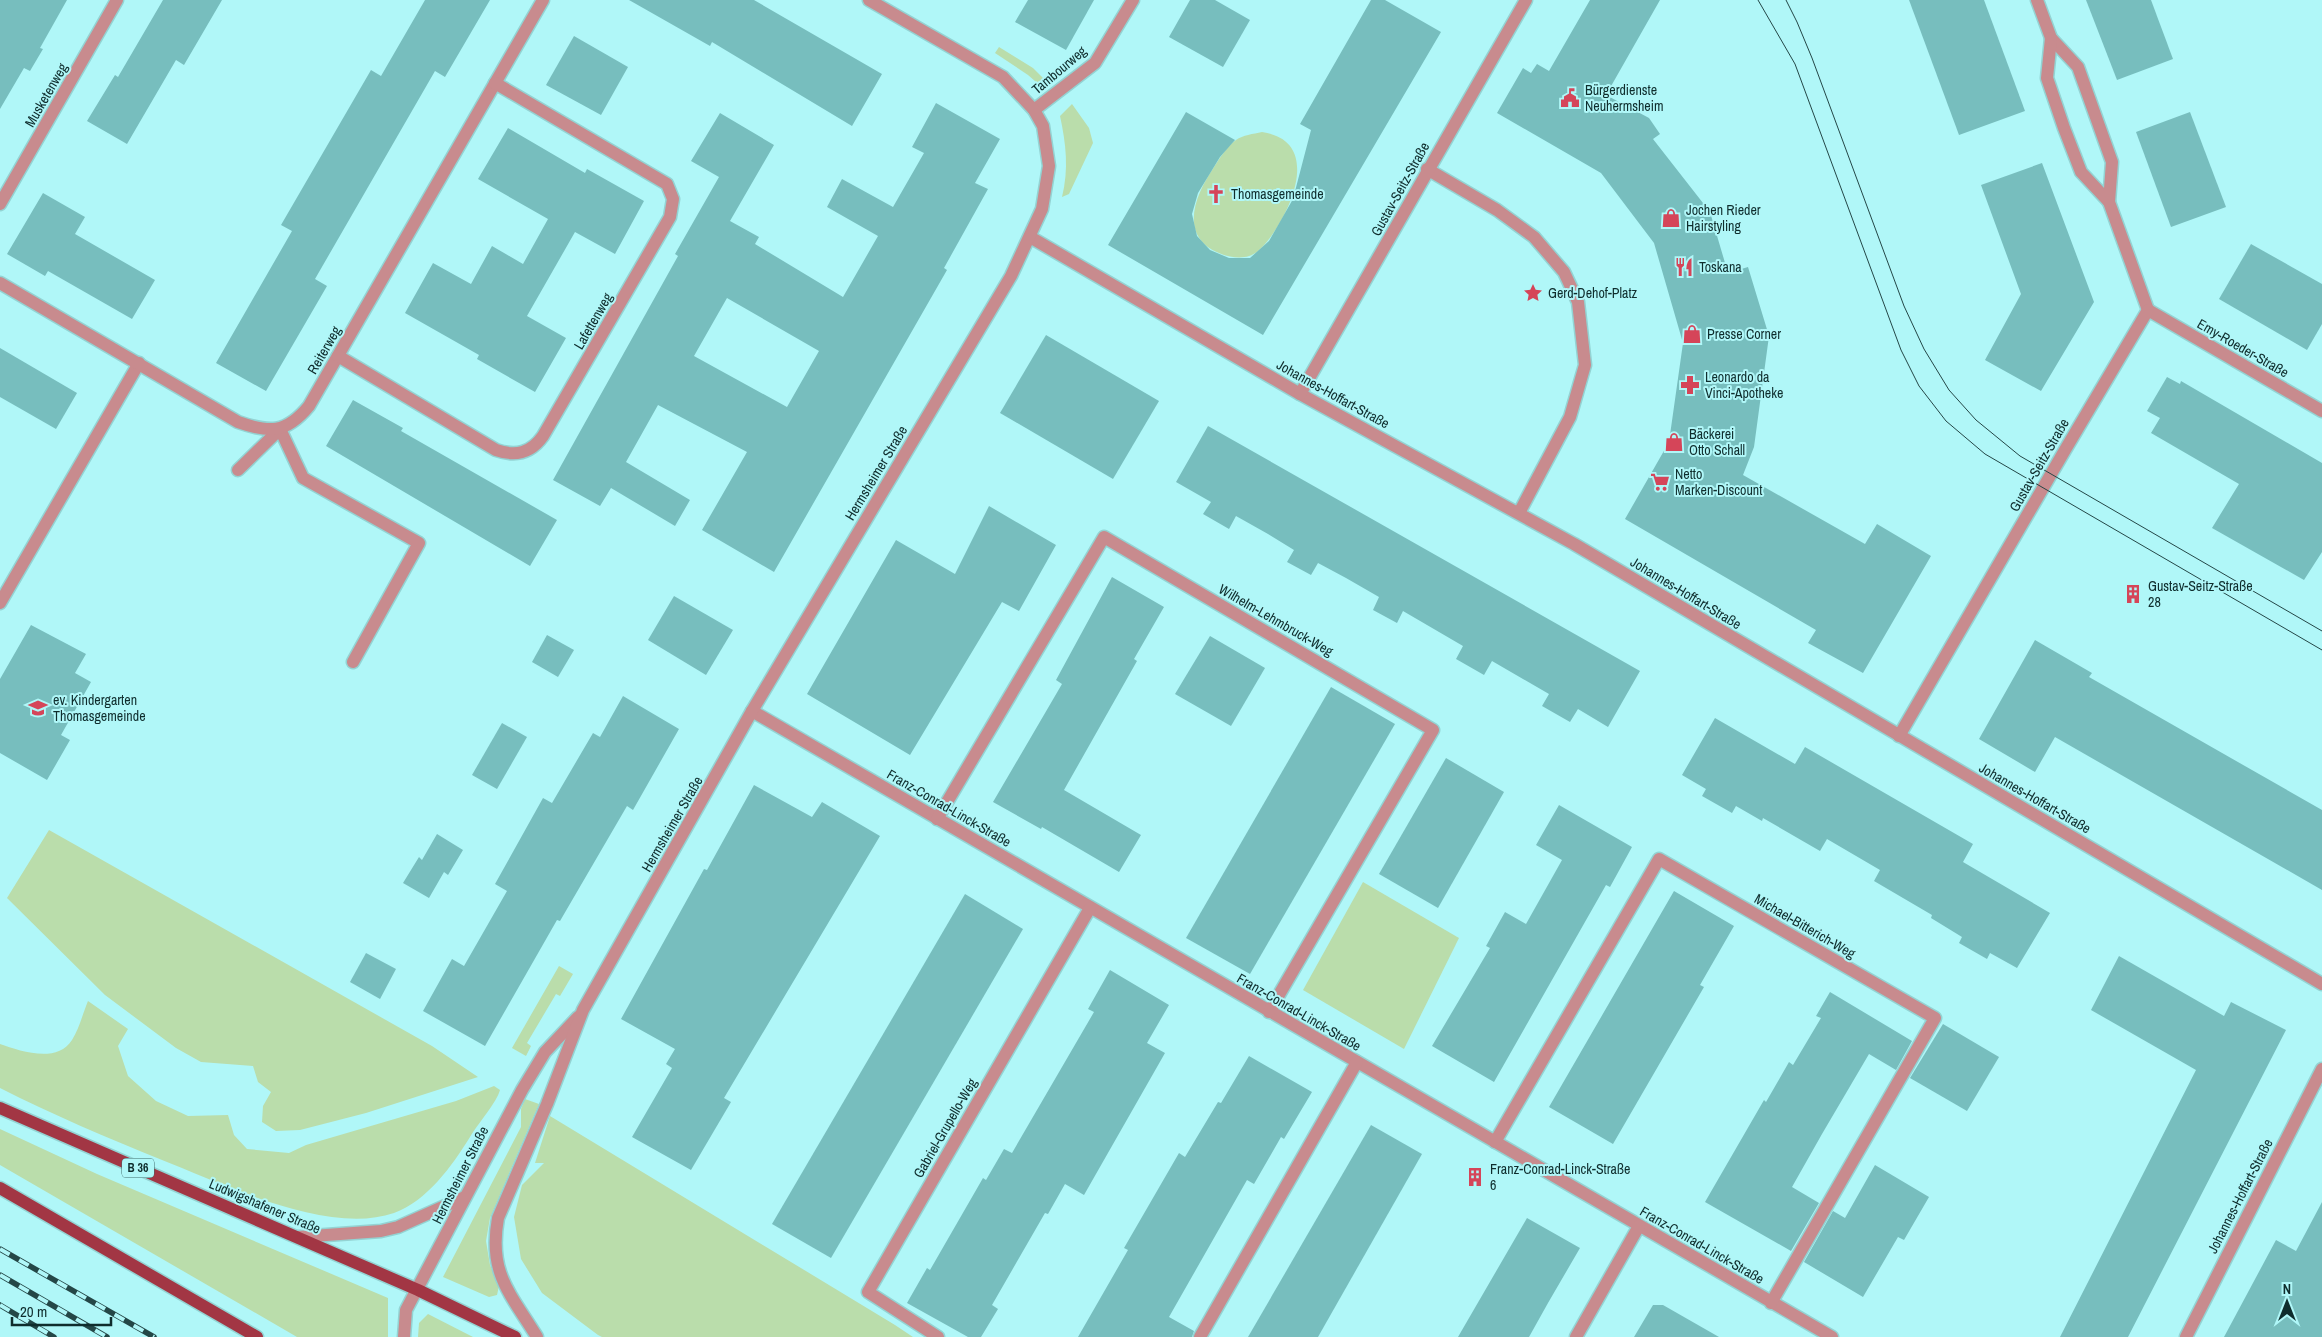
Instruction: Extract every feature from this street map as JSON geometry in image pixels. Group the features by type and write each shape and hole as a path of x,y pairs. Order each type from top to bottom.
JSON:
{"main road":[{"name":"Ludwigshafener Straße","path":"0,1108 299,1237 418,1290 515,1337"},
{"path":"0,1188 257,1337"}],"street":[{"name":"Musketenweg","path":"0,204 117,0"},
{"name":"Reiterweg","path":"238,470 280,429 299,419 309,406 543,0"},
{"name":"Hermsheimer Straße","path":"537,1337 501,1279 495,1257 494,1236 498,1218 547,1104 582,1013 752,712 1011,276 1042,209 1049,166 1043,126 1034,110 1003,77 868,0"},
{"name":"Tambourweg","path":"1034,110 1095,63 1134,0"},
{"name":"Gustav-Seitz-Straße","path":"1300,394 1526,0"},
{"path":"2037,0 2051,38 2078,68 2112,162 2109,202"},
{"path":"2051,38 2047,78 2081,172 2109,202 2148,310"},
{"name":"Lafettenweg","path":"338,356 496,450 515,454 528,452 544,436 665,225 672,211 674,199 667,184 495,84"},
{"path":"1428,169 1497,210 1534,237 1564,272 1578,302 1585,366 1570,417 1519,513"},
{"name":"Johannes-Hoffart-Straße","path":"1030,237 1300,394 1519,513 2322,984"},
{"path":"0,283 238,422 266,430 280,429 303,478 418,543 353,662"},
{"name":"Gustav-Seitz-Straße","path":"1899,736 2148,310"},
{"name":"Emy-Roeder-Straße","path":"2148,310 2322,411"},
{"path":"0,603 139,363"},
{"name":"Wilhelm-Lehmbruck-Weg","path":"937,819 1104,537 1433,730 1270,1012"},
{"name":"Franz-Conrad-Linck-Straße","path":"752,712 1832,1337"},
{"name":"Michael-Bitterich-Weg","path":"1495,1142 1659,859 1927,1013 1935,1018 1771,1303"},
{"name":"Gabriel-Grupello-Weg","path":"938,1337 868,1292 1090,908"},
{"name":"Hermsheimer Straße","path":"404,1337 406,1310 513,1105 545,1052 582,1013"},
{"path":"1200,1337 1357,1062"},
{"name":"Johannes-Hoffart-Straße","path":"2186,1337 2322,1069"},
{"path":"299,1237 381,1231 398,1227 465,1197"},
{"path":"1576,1337 1639,1226"}],"green space":[{"path":"999,47 1033,68 1050,85 1044,89 1028,75 995,53"},
{"path":"1072,104 1089,128 1093,143 1069,194 1062,197 1066,156 1060,116"},
{"path":"1262,132 1279,137 1290,146 1296,158 1295,187 1290,202 1276,229 1261,249 1245,257 1226,256 1206,246 1198,236 1194,226 1196,202 1207,178 1230,145 1242,137"},
{"path":"49,830 432,1046 478,1077 366,1113 300,1130 276,1131 262,1122 263,1106 271,1092 258,1082 253,1066 201,1062 176,1048 105,995 7,898"},
{"path":"1363,882 1459,938 1404,1049 1303,990"},
{"path":"559,966 573,974 560,996 556,994 527,1043 531,1046 526,1056 512,1048"},
{"path":"88,1001 128,1029 118,1046 128,1076 156,1101 188,1116 228,1115 234,1135 247,1149 289,1153 306,1145 456,1101 494,1086 500,1090 491,1107 447,1171 417,1200 394,1213 368,1218 338,1218 308,1213 276,1204 215,1182 81,1126 0,1088 0,1044 38,1054 57,1052 72,1040"},
{"path":"525,1099 539,1104 490,1218 486,1241 490,1265 499,1286 497,1295 489,1297 443,1277 521,1127 521,1109"},
{"path":"550,1116 913,1337 602,1337 598,1335 542,1293 521,1259 514,1217 522,1185 544,1163 535,1163"},
{"path":"0,1129 97,1174 388,1298 388,1337 297,1337 0,1165"},
{"path":"428,1314 473,1337 418,1337 419,1323"}],"building":[{"path":"0,0 67,0 40,48 43,49 30,71 24,68 0,109"},
{"path":"163,0 222,0 184,65 176,60 127,144 87,121 115,75 118,77"},
{"path":"425,0 490,0 445,77 435,71 315,279 327,286 266,391 216,363 292,231 281,225 371,70 381,76"},
{"path":"629,0 754,0 882,74 852,126 712,42 710,46"},
{"path":"1028,0 1094,0 1066,50 1015,22"},
{"path":"1190,0 1215,0 1250,20 1223,67 1169,37"},
{"path":"1371,0 1385,0 1441,32 1263,335 1108,245 1186,112 1235,140 1220,157 1198,193 1192,214 1197,236 1210,250 1229,258 1250,258 1269,241 1293,199 1311,130 1300,124"},
{"path":"1590,0 1660,0 1606,95 1649,118 1660,134 1653,139 1710,212 1728,273 1748,267 1769,336 1754,447 1743,475 1865,544 1877,524 1931,556 1863,673 1808,643 1816,630 1625,519 1669,442 1683,343 1654,243 1601,173 1497,113 1523,68 1531,73 1537,64 1549,71"},
{"path":"1909,0 1984,0 2025,111 1959,135"},
{"path":"2086,0 2151,0 2173,59 2117,80"},
{"path":"574,36 628,67 601,115 546,85"},
{"path":"936,103 1000,139 975,183 988,189 944,268 947,270 774,572 702,530 747,452 658,405 626,462 690,500 675,526 611,488 600,506 553,480 678,256 675,254 719,177 691,161 720,113 774,145 730,221 759,237 755,244 843,297 878,236 827,207 842,179 893,207 924,153 912,147","holes":["727,298 819,351 787,407 694,356"]},
{"path":"2190,112 2226,207 2171,227 2136,132"},
{"path":"508,128 585,173 587,169 644,201 615,254 575,232 527,316 566,338 535,392 477,359 479,355 405,313 433,263 471,284 492,246 523,264 548,219 478,179"},
{"path":"2042,163 2094,302 2041,391 1985,360 2021,294 1981,185"},
{"path":"43,193 85,217 75,234 155,280 132,319 48,271 45,276 7,254"},
{"path":"2251,244 2322,284 2322,324 2307,350 2219,299"},
{"path":"1046,335 1159,401 1113,479 1000,413"},
{"path":"0,348 77,393 56,429 0,397"},
{"path":"2167,377 2180,384 2181,381 2322,463 2322,552 2304,580 2212,528 2239,484 2151,433 2160,418 2147,411"},
{"path":"353,400 403,428 401,431 557,520 530,566 326,446"},
{"path":"1208,426 1640,671 1608,727 1578,709 1570,722 1542,706 1549,694 1492,661 1484,675 1456,659 1463,646 1403,611 1397,623 1373,610 1379,597 1318,563 1311,575 1287,562 1294,550 1236,516 1229,529 1203,514 1211,502 1176,482"},
{"path":"989,506 1056,545 1019,611 1002,602 910,755 807,694 896,540 955,574"},
{"path":"1112,577 1164,607 1134,659 1137,661 1064,790 1141,835 1119,872 1042,827 1041,829 993,802 1062,684 1056,680"},
{"path":"674,596 733,630 706,675 648,640"},
{"name":"ev. Kindergarten Thomasgemeinde","path":"31,625 86,654 75,673 91,682 61,735 70,740 47,780 0,753 0,679"},
{"path":"547,635 574,650 558,677 532,662"},
{"path":"1210,636 1265,668 1231,726 1175,694"},
{"path":"2035,640 2092,673 2089,677 2322,810 2322,890 2055,737 2035,772 1979,739"},
{"path":"1331,687 1395,724 1250,974 1186,938"},
{"path":"623,696 679,729 633,810 627,806 560,921 557,920 485,1046 423,1011 452,959 464,966 507,891 495,884 543,798 552,803 593,733 600,737"},
{"path":"1715,718 1795,764 1805,747 1973,844 1963,862 2050,913 2017,968 1990,953 1987,959 1959,943 1962,937 1931,918 1932,915 1874,881 1880,870 1827,839 1820,851 1763,818 1762,821 1736,806 1732,813 1702,796 1706,789 1682,775"},
{"path":"502,723 527,737 497,789 472,775"},
{"path":"1446,758 1504,792 1438,908 1379,874"},
{"path":"754,785 812,817 822,802 880,836 724,1098 731,1102 691,1170 632,1137 672,1068 666,1064 675,1049 621,1019 704,869 707,870"},
{"path":"1559,805 1632,847 1610,887 1606,885 1494,1082 1432,1046 1490,948 1486,946 1505,912 1526,924 1562,860 1536,845"},
{"path":"437,834 463,850 448,875 444,872 429,898 403,883 419,857 422,860"},
{"path":"1674,891 1734,926 1700,985 1704,987 1613,1144 1549,1107"},
{"path":"965,894 1023,929 831,1258 772,1224"},
{"path":"366,953 396,969 380,999 350,982"},
{"path":"2119,956 2224,1016 2231,1002 2286,1030 2128,1337 2060,1337 2196,1070 2091,1010"},
{"path":"1110,970 1169,1005 1147,1043 1165,1053 1084,1195 1065,1184 1048,1214 1045,1213 992,1305 998,1309 981,1337 968,1337 907,1303 927,1268 930,1270 983,1178 986,1180 1004,1149 1012,1153 1094,1012 1088,1009"},
{"path":"1830,992 1912,1041 1896,1070 1869,1054 1822,1134 1792,1187 1819,1203 1791,1251 1705,1202 1764,1100 1766,1102 1789,1062 1793,1065 1821,1018 1816,1016"},
{"path":"1943,1024 1999,1057 1967,1111 1910,1078"},
{"path":"1249,1056 1312,1092 1284,1139 1281,1137 1254,1184 1247,1180 1169,1317 1194,1331 1192,1337 1078,1337 1128,1250 1124,1248 1179,1153 1185,1157 1218,1102 1221,1103"},
{"path":"1371,1125 1422,1154 1318,1337 1248,1337"},
{"path":"1875,1165 1929,1197 1904,1240 1898,1237 1863,1297 1804,1262 1833,1211 1845,1218"},
{"path":"2322,1202 2322,1337 2224,1337 2276,1240 2296,1251"},
{"path":"1527,1218 1580,1248 1529,1337 1458,1337"},
{"path":"1653,1305 1663,1305 1719,1337 1634,1337"}],"tram line":[{"path":"1758,0 1795,64 1901,350 1919,386 1946,421 1985,454 2322,650"},
{"path":"1786,0 1812,58 1904,306 1924,349 1949,390 1976,420 2020,456 2322,631"}],"railway":[{"path":"0,1249 154,1337"},
{"path":"0,1275 107,1337"},
{"path":"0,1305 54,1337"}],"place":[{"name":"Bürgerdienste Neuhermsheim","path":"1570,98"},
{"name":"Thomasgemeinde","path":"1216,194"},
{"name":"Jochen Rieder Hairstyling","path":"1671,218"},
{"name":"Toskana","path":"1684,267"},
{"name":"Gerd-Dehof-Platz","path":"1533,293"},
{"name":"Presse Corner","path":"1692,334"},
{"name":"Leonardo da Vinci-Apotheke","path":"1690,385"},
{"name":"Bäckerei Otto Schall","path":"1674,442"},
{"name":"Netto Marken-Discount","path":"1660,482"},
{"name":"Gustav-Seitz-Straße 28","path":"2133,594"},
{"name":"ev. Kindergarten Thomasgemeinde","path":"38,708"},
{"name":"Franz-Conrad-Linck-Straße 6","path":"1475,1177"}]}
